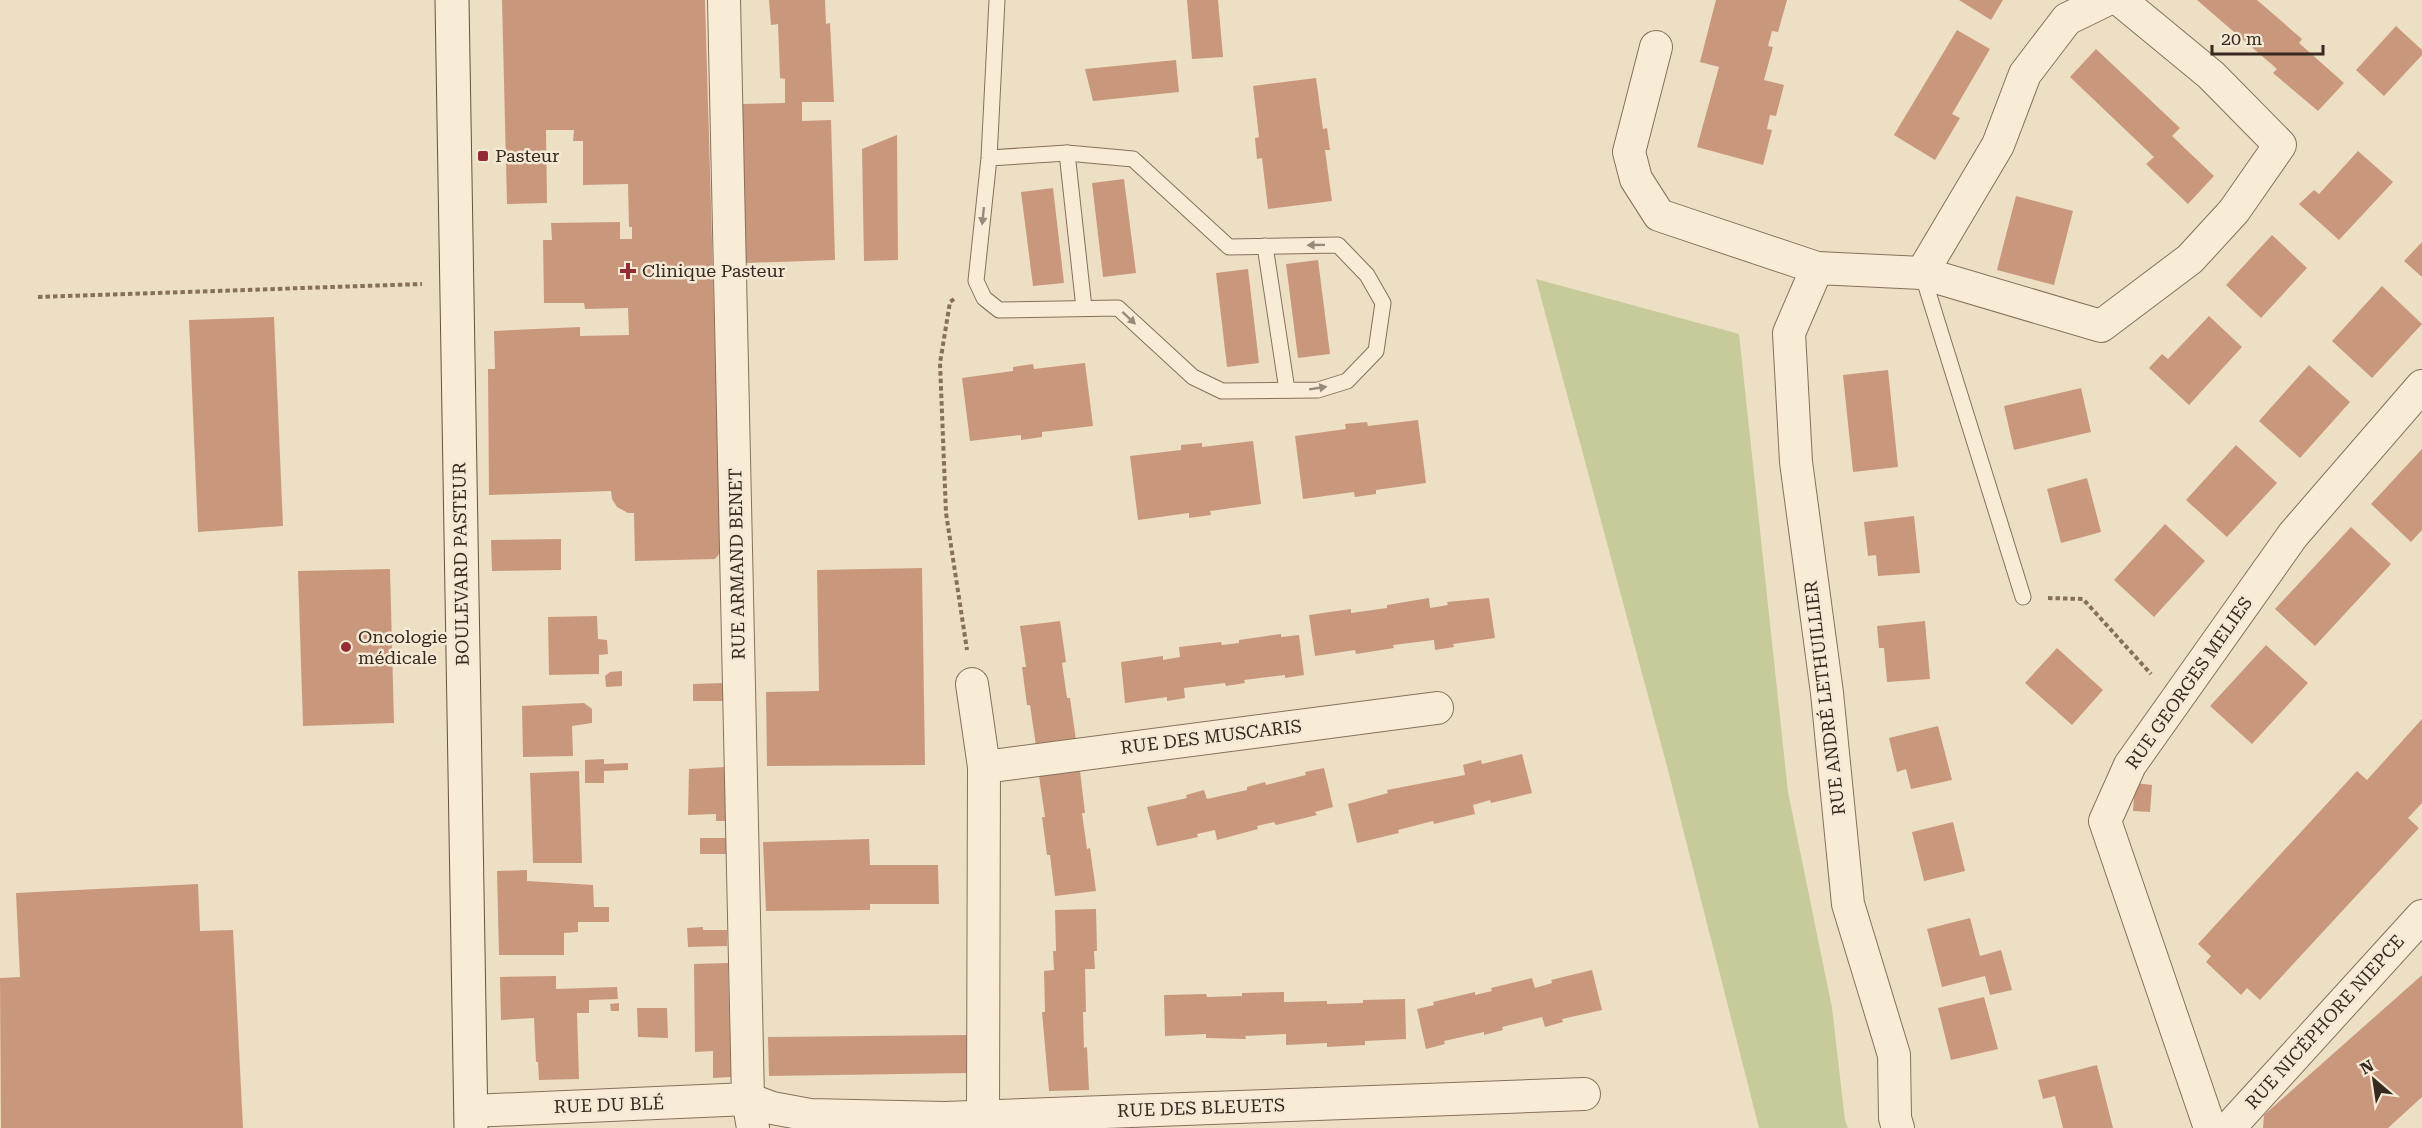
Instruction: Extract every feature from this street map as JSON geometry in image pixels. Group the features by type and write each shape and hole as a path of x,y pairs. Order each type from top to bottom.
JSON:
{"street":[{"name":"BOULEVARD PASTEUR","path":"452,0 471,1119"},
{"name":"RUE ARMAND BENET","path":"724,0 750,1114"},
{"path":"1922,273 1998,145 2025,74 2067,19 2106,0"},
{"path":"1656,47 1629,152 1636,178 1659,215 1817,268 1922,273 2101,326 2190,259 2234,211 2280,145 2211,75 2120,0"},
{"name":"RUE ANDRÉ LETHUILLIER","path":"1817,268 1789,333 1796,462 1827,693 1848,904 1894,1055 1895,1118 1898,1128"},
{"name":"RUE GEORGES MELIES","path":"2210,1128 2105,821 2130,765 2293,535 2422,386"},
{"path":"972,684 984,767 983,1117"},
{"name":"RUE DES MUSCARIS","path":"984,767 1437,708"},
{"name":"RUE NICÉPHORE NIEPCE","path":"2229,1128 2422,916"},
{"name":"RUE DES BLEUETS","path":"750,1114 772,1108 810,1115 945,1118 1584,1094"},
{"name":"RUE DU BLÉ","path":"471,1119 750,1114"}],"lane":[{"path":"989,158 1067,153 1134,159 1229,247 1338,245 1367,275 1383,303 1376,351 1347,381 1318,390 1222,391 1193,377 1118,308 999,310 984,298 976,281 989,158 998,0"},
{"path":"1067,153 1083,308"},
{"path":"1265,246 1287,390"},
{"path":"1922,273 2023,597"}],"path":[{"path":"972,684 946,513 940,363 950,302 976,281"},
{"path":"38,297 456,283"},
{"path":"2023,597 2083,599 2176,701"}],"green space":[{"path":"1536,279 1739,334 1788,792 1832,1008 1845,1120 1848,1128 1759,1128 1668,770"}],"building":[{"name":"Clinique Pasteur","path":"502,0 705,0 721,552 715,559 635,561 634,513 628,513 617,507 612,499 611,491 489,495 488,369 495,369 494,331 580,327 580,336 629,335 628,308 585,309 584,303 544,303 543,240 552,240 551,223 620,222 620,239 632,239 632,227 629,227 628,184 583,185 583,141 573,141 574,130 546,130 547,203 507,204"},
{"path":"769,0 825,0 826,24 830,23 834,102 802,102 802,121 831,120 835,260 745,263 742,104 785,103 785,79 780,78 778,24 771,25"},
{"path":"1187,0 1218,0 1223,57 1192,59"},
{"path":"1716,0 1787,0 1778,32 1772,31 1768,46 1773,47 1764,80 1784,85 1776,116 1770,115 1767,129 1772,130 1763,165 1697,147 1719,67 1700,62"},
{"path":"1959,0 2003,0 1991,20"},
{"path":"2197,0 2257,0 2302,39 2299,43 2344,83 2318,111 2273,73 2277,69"},
{"path":"2396,26 2422,50 2422,55 2384,96 2356,70"},
{"path":"1957,30 1990,49 1952,114 1960,118 1935,160 1894,135"},
{"path":"2096,49 2180,128 2172,136 2214,176 2188,204 2146,164 2154,157 2070,77"},
{"path":"1176,60 1179,92 1093,101 1085,69"},
{"path":"1316,78 1323,129 1327,128 1330,150 1325,150 1332,201 1268,209 1262,158 1257,159 1255,138 1259,137 1253,86"},
{"path":"897,135 898,260 864,261 862,149"},
{"path":"2358,151 2393,182 2339,240 2299,204 2314,190 2319,194"},
{"path":"1124,179 1136,273 1103,277 1092,183"},
{"path":"1053,188 1064,283 1033,286 1021,192"},
{"path":"2016,196 2073,211 2054,285 1997,270"},
{"path":"2272,235 2307,268 2261,318 2226,285"},
{"path":"2422,242 2422,277 2404,261"},
{"path":"1318,260 1330,354 1298,358 1286,264"},
{"path":"1248,269 1259,363 1227,367 1216,273"},
{"path":"2382,286 2422,324 2372,378 2332,341"},
{"path":"2209,316 2242,347 2189,405 2149,368 2162,354 2168,359"},
{"path":"274,317 283,526 198,532 189,320"},
{"path":"1085,363 1093,426 1042,432 1042,437 1021,440 1021,435 970,441 962,378 1013,371 1013,367 1033,364 1034,369"},
{"path":"2309,365 2350,402 2300,458 2259,421"},
{"path":"1888,370 1898,467 1853,472 1843,375"},
{"path":"2081,388 2091,432 2014,450 2004,406"},
{"path":"1418,420 1426,483 1376,490 1376,494 1355,497 1354,492 1303,499 1295,436 1346,429 1345,424 1367,422 1368,426"},
{"path":"1253,441 1261,504 1210,511 1211,515 1189,518 1189,513 1138,520 1130,456 1181,450 1181,445 1202,443 1202,447"},
{"path":"2236,445 2277,483 2227,537 2186,500"},
{"path":"2422,449 2422,530 2411,542 2371,504"},
{"path":"2087,478 2101,532 2061,543 2047,489"},
{"path":"1914,516 1920,573 1878,576 1876,555 1868,556 1864,522"},
{"path":"2165,524 2205,561 2154,617 2114,580"},
{"path":"2351,527 2391,564 2315,646 2275,609"},
{"path":"561,539 561,570 492,571 491,540"},
{"path":"922,568 925,765 767,766 766,692 819,691 817,570"},
{"name":"Oncologie médicale","path":"390,569 394,723 303,726 298,571"},
{"path":"1429,598 1430,608 1448,605 1447,602 1489,598 1495,638 1453,644 1454,647 1435,650 1434,640 1393,645 1394,648 1356,654 1355,650 1315,656 1309,615 1351,609 1351,613 1387,608 1387,605"},
{"path":"597,616 598,639 607,640 608,654 599,655 599,674 549,675 548,617"},
{"path":"1060,621 1066,662 1062,663 1076,740 1036,746 1030,705 1027,705 1022,667 1026,667 1020,626"},
{"path":"1925,621 1930,679 1887,682 1884,648 1879,648 1877,626"},
{"path":"1281,634 1281,637 1299,635 1304,675 1244,680 1245,683 1226,686 1225,683 1184,688 1185,698 1167,701 1167,697 1125,703 1121,662 1163,656 1163,660 1180,657 1179,647 1221,642 1222,645 1239,643 1239,640"},
{"path":"2266,645 2308,683 2252,744 2210,706"},
{"path":"2057,648 2103,690 2072,725 2025,683"},
{"path":"622,671 622,686 606,687 605,676 610,672"},
{"path":"724,683 725,701 693,701 693,684"},
{"path":"584,703 592,709 592,723 572,726 573,756 523,757 522,706"},
{"path":"2422,719 2422,803 2408,818 2419,828 2260,1000 2247,988 2241,995 2206,962 2211,956 2198,944 2357,771 2367,780"},
{"path":"1938,726 1952,780 1911,789 1906,769 1897,772 1889,738"},
{"path":"1522,754 1532,793 1491,803 1490,800 1473,805 1475,814 1434,824 1433,821 1398,830 1399,833 1357,843 1348,804 1388,793 1387,790 1465,775 1463,765 1481,760 1482,764"},
{"path":"604,759 604,764 628,763 628,770 604,771 604,783 585,783 585,760"},
{"path":"725,767 726,821 716,821 716,814 688,815 689,769"},
{"path":"1324,768 1333,807 1315,812 1317,815 1276,825 1274,822 1257,826 1258,829 1217,840 1215,830 1197,834 1198,837 1157,846 1147,807 1187,798 1186,795 1204,790 1207,799 1247,790 1247,787 1265,782 1266,785 1306,775 1305,772"},
{"path":"579,771 582,863 533,863 530,773"},
{"path":"1080,771 1085,813 1082,813 1096,891 1055,896 1050,855 1047,855 1042,817 1045,817 1039,776"},
{"path":"2135,783 2152,785 2150,812 2133,811"},
{"path":"1953,822 1965,871 1924,881 1912,832"},
{"path":"700,838 727,838 727,854 700,854"},
{"path":"869,839 870,865 938,865 939,904 870,904 870,910 766,911 763,842"},
{"path":"527,870 527,881 593,885 594,907 609,907 609,922 578,922 578,932 564,933 564,955 499,955 497,871"},
{"path":"198,884 200,931 233,930 243,1128 1,1128 0,978 20,977 16,893"},
{"path":"1096,909 1095,969 1085,969 1086,1012 1083,1012 1089,1090 1049,1091 1042,1012 1045,1012 1044,971 1054,970 1055,910"},
{"path":"1970,918 1980,956 2001,950 2012,990 1990,995 1985,976 1942,987 1927,929"},
{"path":"703,927 703,930 727,930 727,946 688,947 687,928"},
{"path":"728,963 731,1077 713,1078 713,1051 695,1052 694,964"},
{"path":"1592,970 1602,1010 1562,1019 1563,1022 1545,1027 1542,1017 1502,1027 1503,1030 1484,1035 1484,1032 1444,1041 1445,1044 1426,1049 1417,1009 1434,1005 1433,1002 1475,992 1475,995 1492,991 1491,988 1532,978 1535,988 1552,983 1551,980"},
{"path":"2422,975 2422,1097 2388,1128 2263,1128 2264,1115"},
{"path":"556,976 556,989 617,987 618,999 589,1000 589,1013 577,1013 579,1079 539,1080 534,1018 501,1020 500,977"},
{"path":"1284,992 1284,1002 1327,1001 1327,1004 1405,999 1406,1039 1365,1041 1365,1045 1327,1047 1327,1043 1286,1045 1286,1034 1245,1036 1246,1039 1206,1038 1206,1034 1165,1036 1164,995 1206,994 1207,997"},
{"path":"1984,997 1998,1049 1951,1060 1938,1008"},
{"path":"619,1003 619,1011 611,1011 610,1004"},
{"path":"637,1008 667,1008 668,1038 638,1037"},
{"path":"967,1035 968,1073 769,1076 768,1037"},
{"path":"2097,1065 2113,1128 2063,1128 2055,1096 2043,1099 2038,1080"}],"place":[{"name":"Pasteur","path":"483,156"},
{"name":"Clinique Pasteur","path":"628,271"},
{"name":"Oncologie médicale","path":"346,647"}]}
